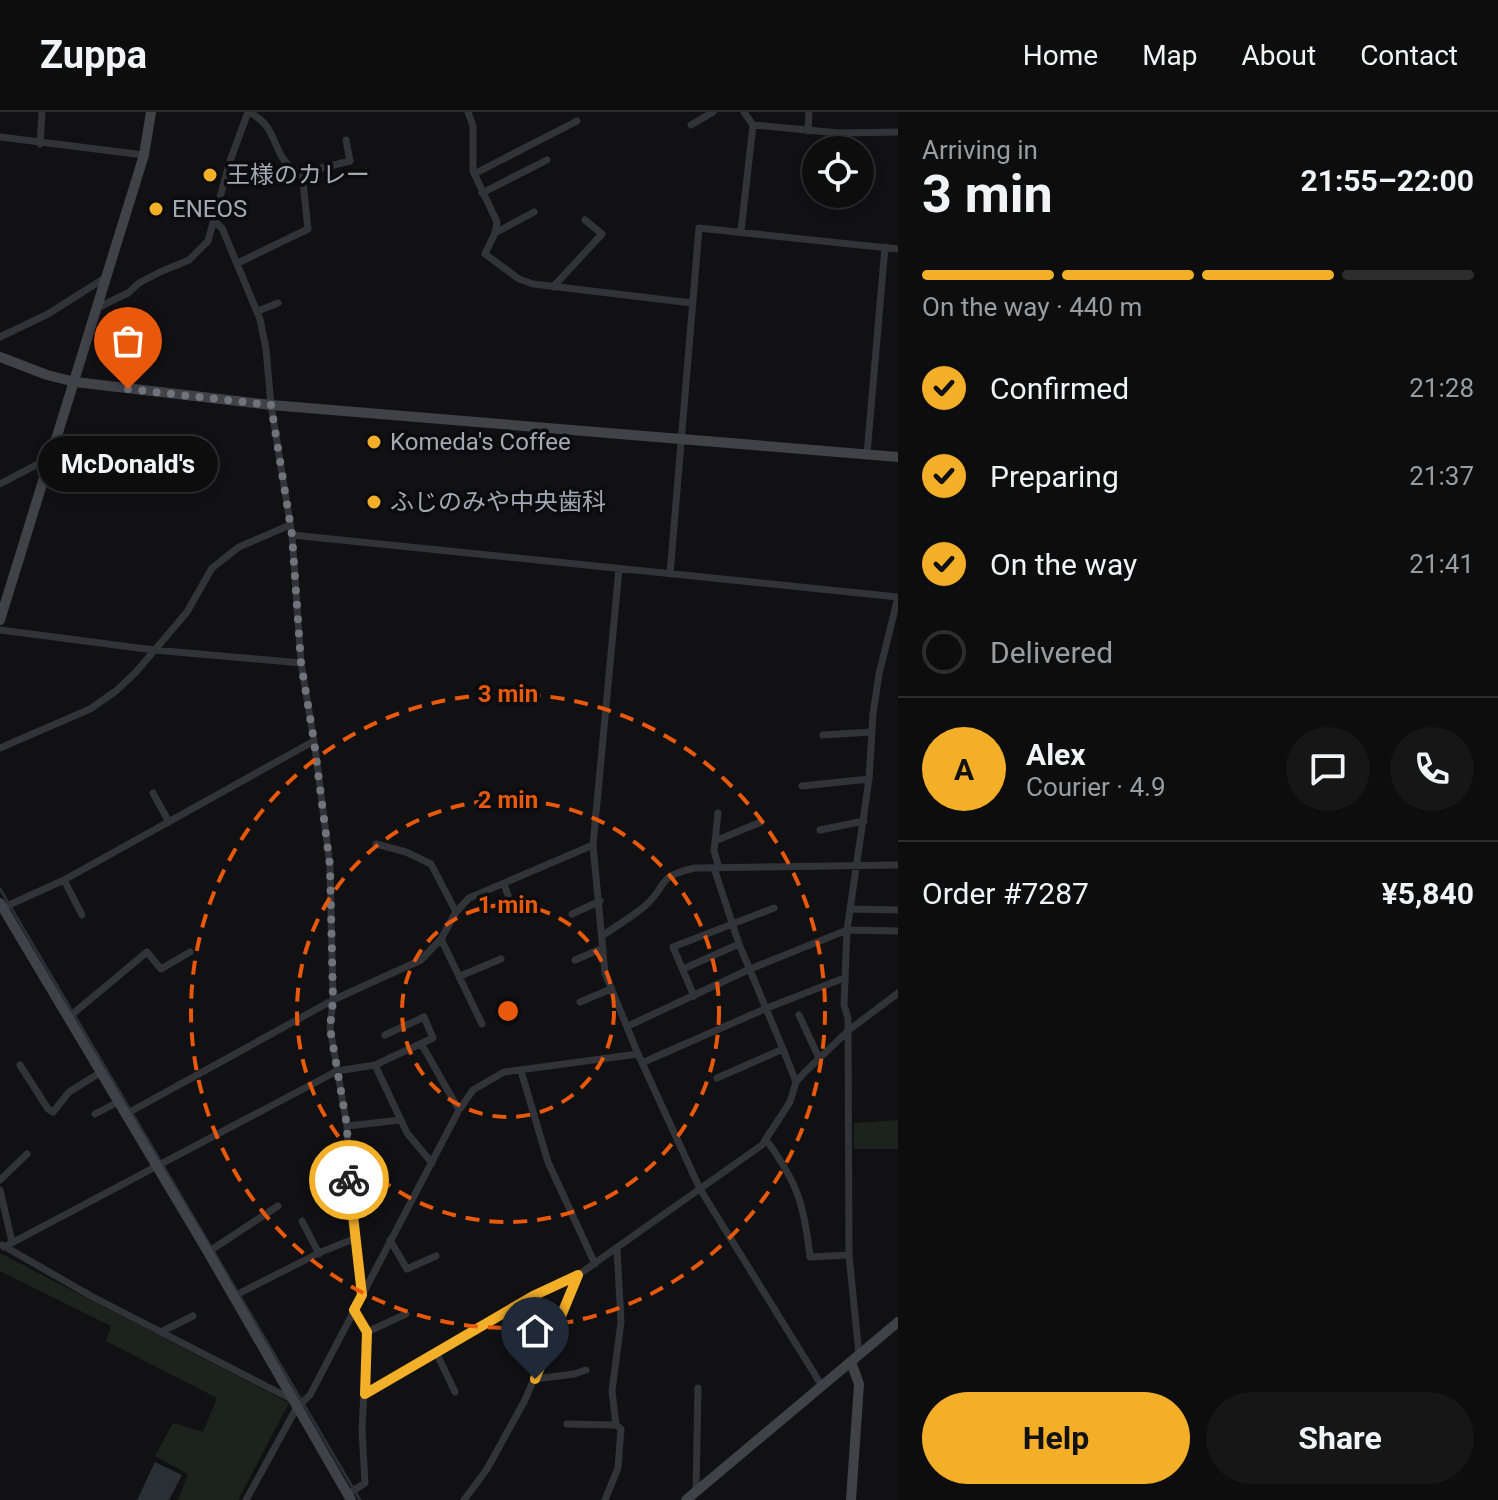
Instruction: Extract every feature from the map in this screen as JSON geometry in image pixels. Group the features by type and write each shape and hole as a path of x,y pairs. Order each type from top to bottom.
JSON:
{"street":[{"path":"40,144 42,112"},
{"path":"0,620 144,155 151,112"},
{"path":"97,308 160,272 189,260 208,241 230,161 248,112 262,118 268,125 285,164 302,173 350,161 346,140"},
{"path":"468,112 473,126 474,174 497,222 485,254 519,279 553,287 692,303"},
{"path":"691,125 713,112"},
{"path":"741,231 753,125 744,112"},
{"path":"808,131 809,112"},
{"path":"474,174 577,121"},
{"path":"753,125 808,131 898,132"},
{"path":"0,137 144,155"},
{"path":"482,193 547,160"},
{"path":"238,263 308,229 302,173"},
{"path":"495,233 534,212"},
{"path":"553,287 605,230 585,220"},
{"path":"215,222 222,228 258,311 292,535 301,663 330,866 333,1000 330,1028 347,1126 349,1182 362,1295"},
{"path":"670,574 699,228 898,249"},
{"path":"867,454 885,247"},
{"path":"0,337 48,314 105,278"},
{"path":"258,311 278,303"},
{"path":"0,357 75,382 271,405 898,457"},
{"path":"0,484 36,465 49,462"},
{"path":"0,748 90,709 116,691 187,612 219,561 239,547 290,525"},
{"path":"292,535 898,597 879,674 864,821 847,930 844,978 844,1005 849,1030 849,1255 859,1384 851,1500"},
{"path":"619,569 593,845 605,973 638,1054 700,1189 822,1386"},
{"path":"0,630 154,650 301,663"},
{"path":"823,735 872,732"},
{"path":"314,741 64,880 5,906 72,1014 118,1102 129,1112 160,1163 352,1494 365,1483 362,1430 367,1332 354,1310"},
{"path":"802,786 869,779"},
{"path":"153,793 169,822"},
{"path":"718,813 714,851 716,868 731,922 796,1082"},
{"path":"820,830 864,821"},
{"path":"715,841 761,822"},
{"path":"376,844 406,852 431,864 456,912"},
{"path":"129,1112 333,1000 421,960 441,939 456,912 469,898 593,845"},
{"path":"602,936 647,905 665,878 686,870 898,865"},
{"path":"64,880 82,915"},
{"path":"504,884 514,912"},
{"path":"572,914 600,901"},
{"path":"694,996 673,947 731,922 774,908"},
{"path":"851,909 898,910"},
{"path":"628,1026 750,969 847,930 898,931"},
{"path":"441,939 482,1024"},
{"path":"683,969 739,944"},
{"path":"575,960 603,948"},
{"path":"72,1014 147,952 161,969 190,952"},
{"path":"460,976 501,959"},
{"path":"644,1062 844,978"},
{"path":"580,1002 611,989"},
{"path":"365,1394 533,1296 578,1275 767,1141 790,1102 796,1082 849,1030 898,993"},
{"path":"799,1015 819,1058"},
{"path":"5,1244 337,1071 375,1065 433,1038 424,1017 385,1035"},
{"path":"422,1045 459,1110"},
{"path":"717,1078 783,1049"},
{"path":"246,1500 354,1310 459,1110 473,1090 504,1072 638,1054"},
{"path":"20,1065 53,1112 69,1092 101,1072"},
{"path":"375,1065 407,1133 432,1163"},
{"path":"521,1071 548,1162 595,1264"},
{"path":"95,1114 118,1102"},
{"path":"347,1126 400,1120"},
{"path":"767,1141 789,1172 806,1215 810,1257 849,1255"},
{"path":"0,1180 27,1154"},
{"path":"0,1190 5,1244"},
{"path":"211,1250 278,1206"},
{"path":"302,1221 319,1254"},
{"path":"236,1295 356,1238"},
{"path":"390,1240 407,1269 436,1256"},
{"path":"5,1244 91,1296 299,1403"},
{"path":"616,1425 612,1391 621,1322 617,1249"},
{"path":"466,1499 487,1469 535,1379 578,1275"},
{"path":"367,1332 406,1314"},
{"path":"163,1331 193,1316"},
{"path":"686,1500 898,1322"},
{"path":"436,1352 455,1392"},
{"path":"535,1379 586,1370"},
{"path":"696,1492 698,1388"},
{"path":"567,1424 616,1425 621,1429 618,1468 605,1500"}],"shaded area":[{"path":"898,1120 898,1149 854,1149 854,1123"},
{"path":"0,1253 289,1403 238,1500 178,1500 188,1474 155,1456 173,1423 203,1432 217,1398 106,1341 111,1326 0,1271"},
{"path":"155,1462 182,1475 169,1500 137,1500"}],"waterway":[{"path":"0,889 360,1500"}],"way so far":[{"path":"128,389 271,405 292,535 301,663 330,866 333,1000 330,1028 347,1126 349,1180"}],"place":[{"name":"王様のカレー","path":"210,175"},
{"name":"ENEOS","path":"156,209"},
{"name":"McDonald's","path":"128,389"},
{"name":"Komeda's Coffee","path":"374,442"},
{"name":"ふじのみや中央歯科","path":"374,502"}],"route":[{"path":"349,1180 362,1295 354,1310 367,1332 365,1394 533,1296 578,1275 535,1379"}]}
